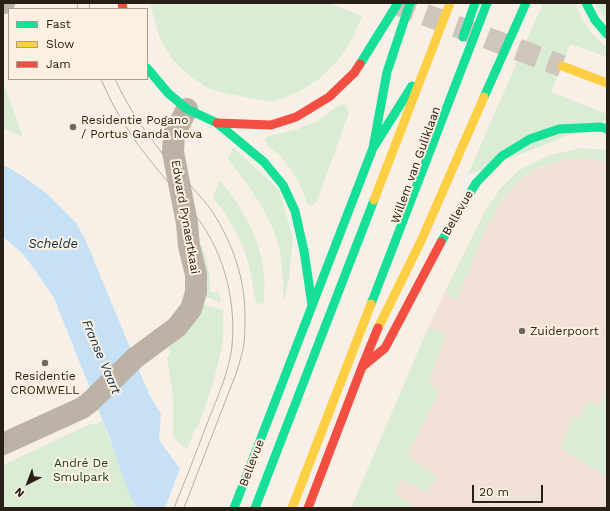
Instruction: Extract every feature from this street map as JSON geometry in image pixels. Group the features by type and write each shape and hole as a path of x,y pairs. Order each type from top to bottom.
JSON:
{"main road":[{"path":"217,123 271,125 296,117 329,97 354,72 398,3"},
{"path":"373,148 387,72 410,3"},
{"path":"312,305 373,148 416,79 445,3"},
{"path":"255,508 450,3"},
{"path":"459,48 475,3"},
{"path":"292,508 488,3"},
{"name":"Bellevue","path":"308,508 378,328 424,234 526,3"},
{"path":"586,3 603,31 607,34"},
{"path":"562,66 607,83"},
{"path":"148,69 168,93 187,109 217,123 264,162 283,185 295,211 304,251 312,305"},
{"name":"Willem van Guliklaan","path":"378,328 369,293 434,115"},
{"name":"Bellevue","path":"362,367 385,348 448,229 476,183 502,156 530,139 559,129 601,127 607,129"},
{"name":"Bellevue","path":"234,508 312,305"}],"street":[{"name":"Edward Pynaertkaai","path":"3,444 82,408 135,358 177,327 190,309 196,292 196,274 189,246 187,222 173,152 174,134 187,109"}],"shaded area":[{"name":"Zuiderpoort","path":"585,158 607,162 607,508 417,508 394,493 403,478 436,479 406,456 438,391 427,383 446,334 428,328 444,294 457,299 484,232 503,198 517,182 537,168 566,159"}],"green space":[{"path":"150,3 328,3 362,16 352,40 338,60 319,79 296,93 272,102 228,94 208,88 191,77 173,60 160,39"},
{"path":"543,3 575,3 582,19 593,35 607,48 607,57 570,44 551,92 607,114 607,120 468,174"},
{"path":"595,3 607,3 607,21"},
{"path":"3,82 23,137 3,128"},
{"path":"343,104 346,105 349,113 317,201 312,205 308,205 298,180 279,155 268,146 265,140 268,136 289,132 309,125 322,118 334,108"},
{"path":"233,147 279,190 293,239 289,278 283,303 283,282 279,248 271,224 265,212 228,159"},
{"path":"581,148 607,150 607,162 585,158 566,159 537,168 517,182 503,198 484,232 457,299 444,294 485,211 500,189 519,170 550,155"},
{"path":"220,180 243,212 259,248 264,273 264,304 256,303 249,265 242,245 226,215 213,198"},
{"path":"200,242 208,266 210,291 219,293 221,302 204,296 196,243"},
{"path":"202,304 223,310 223,339 209,396 197,429 195,428 187,450 173,437 173,396 167,357 170,354 169,347 181,337"},
{"path":"428,328 446,334 428,383 439,391 407,456 437,478 426,492 403,479 394,493 417,508 351,508"},
{"path":"607,385 607,477 561,448 573,416 581,419 587,401 599,406"},
{"name":"André De Smulpark","path":"102,421 137,508 3,508 3,465 90,424 96,424"}],"water":[{"name":"Schelde","path":"3,165 30,181 46,193 76,223 86,241 151,398 161,414 159,440 209,508 136,507 130,496 110,439 54,298 22,253 3,237"}],"pier":[{"path":"181,466 210,507 211,508 165,508"}],"tunnel":[{"path":"394,3 562,66"}],"tram line":[{"path":"77,3 78,8"},
{"path":"89,3 90,8"},
{"path":"101,80 116,111 135,140 155,167 193,212 208,234 222,264 230,296 233,329 231,356 226,375 174,508"},
{"path":"116,80 127,103 158,149 212,211 232,249 243,289 245,317 245,338 243,350 237,371 184,508"}],"traffic: fast":[{"path":"360,64 398,3"},
{"path":"234,508 373,148 387,72 410,3"},
{"path":"463,37 475,3"},
{"path":"371,304 487,3"},
{"path":"484,97 526,3"},
{"path":"586,3 595,20 607,34"},
{"path":"148,69 168,93 187,109 217,123 264,162 283,185 295,211 304,251 312,305"},
{"path":"373,148 412,86"},
{"path":"441,242 476,183 502,156 530,139 559,129 601,127 607,129"},
{"path":"255,508 374,200"}],"traffic: slow":[{"path":"374,200 450,3"},
{"path":"562,66 607,83"},
{"path":"378,328 421,241 484,97"},
{"path":"292,508 371,304"}],"traffic: jam":[{"path":"122,3 123,8"},
{"path":"217,123 271,125 296,117 329,97 354,73 360,64"},
{"path":"362,367 385,348 441,242"},
{"path":"308,508 378,328"}],"place":[{"name":"Residentie Pogano / Portus Ganda Nova","path":"73,127"},
{"name":"Zuiderpoort","path":"522,331"},
{"name":"Residentie CROMWELL","path":"45,363"}],"water label":[{"name":"Franse Vaart","path":"101,357"}]}
